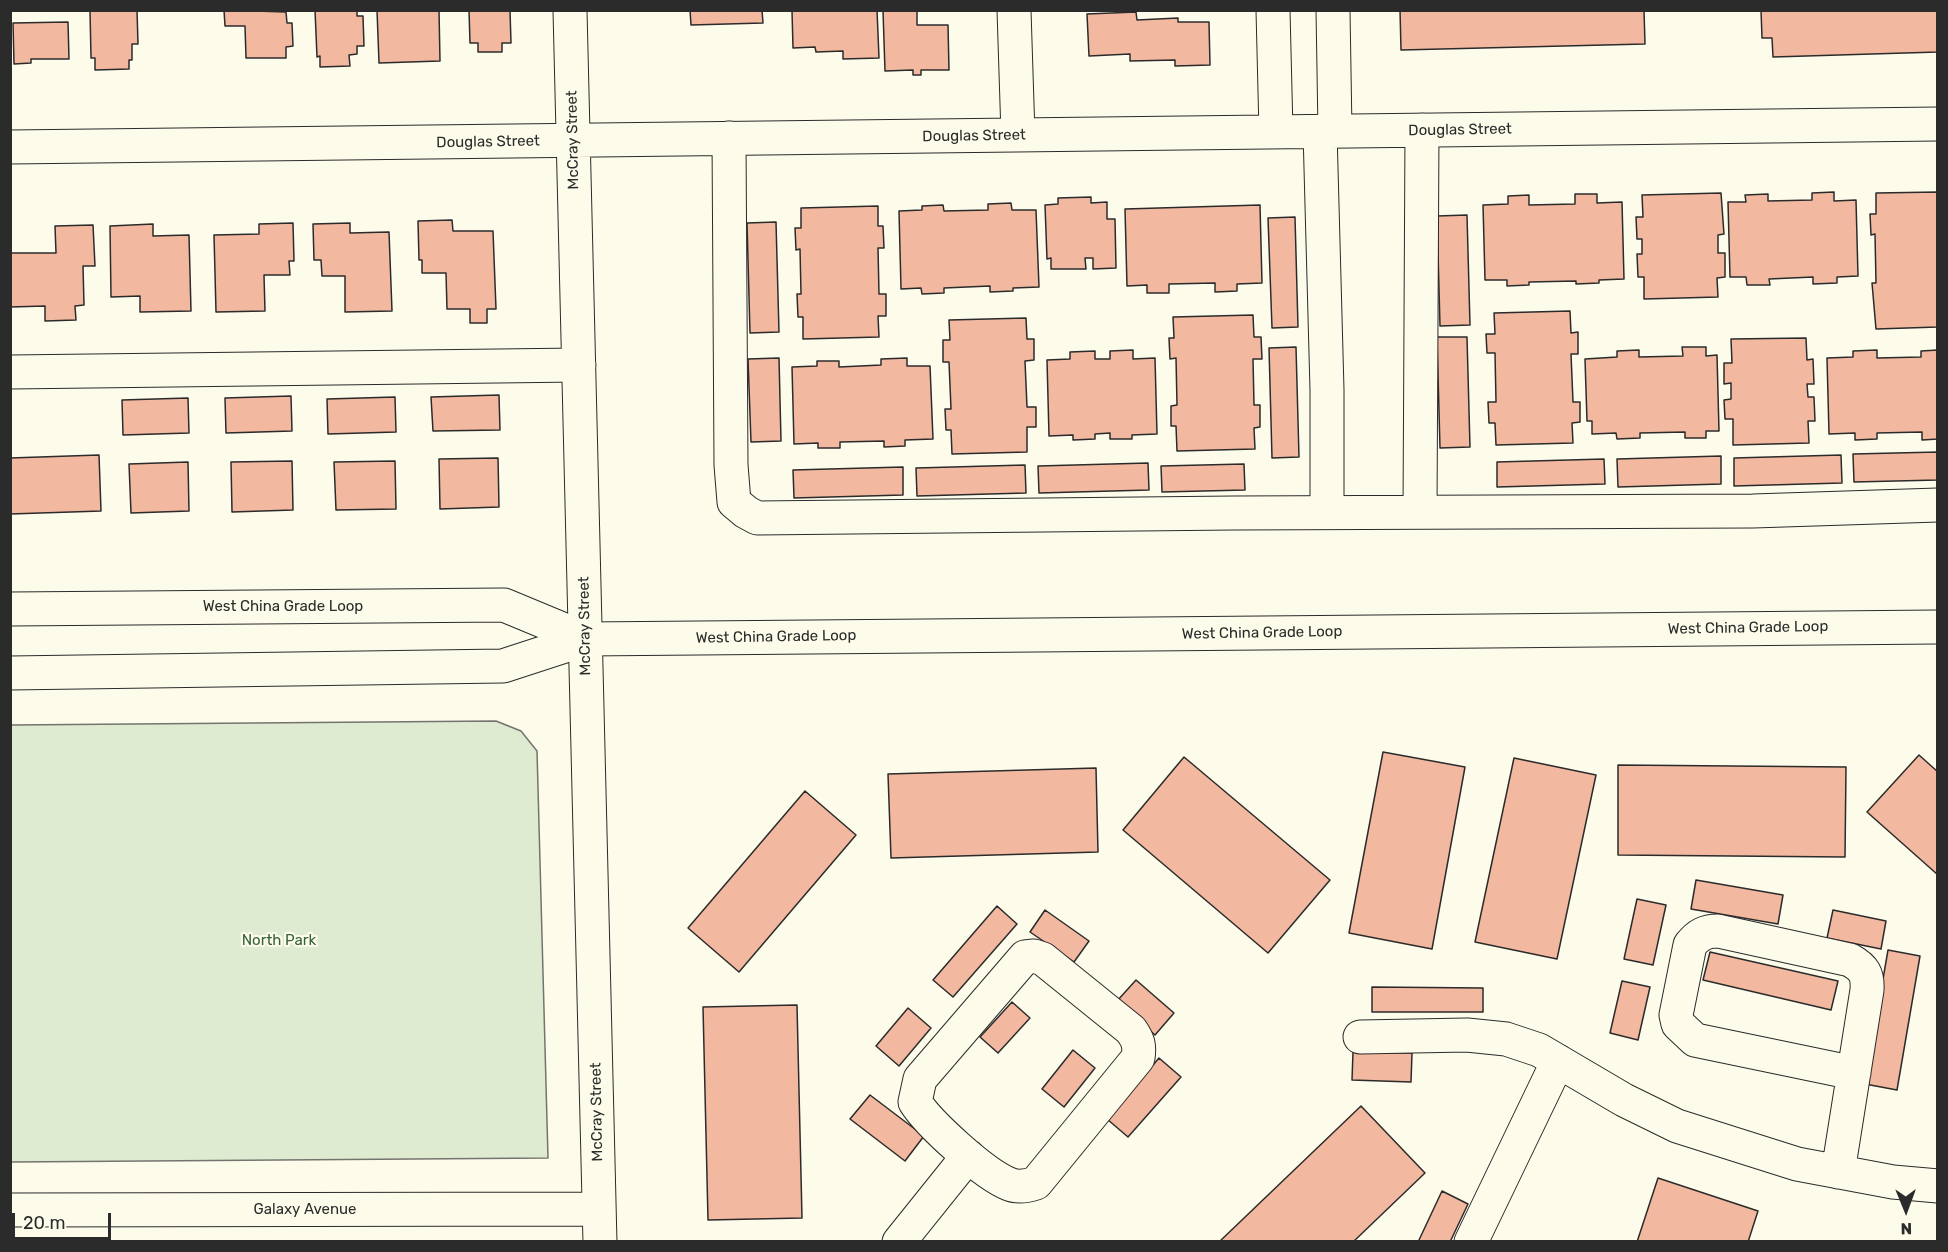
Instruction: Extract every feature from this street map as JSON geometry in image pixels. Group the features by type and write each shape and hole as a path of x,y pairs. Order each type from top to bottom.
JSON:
{"street":[{"name":"McCray Street","path":"570,10 600,1242"},
{"path":"1014,10 1018,135"},
{"path":"1274,10 1276,132"},
{"path":"1327,512 1328,131 1333,10"},
{"name":"Douglas Street","path":"10,147 1938,124"},
{"path":"1420,512 1422,130"},
{"path":"729,138 731,465 734,502 758,518 1327,512 1753,511 1938,505"},
{"path":"10,372 579,365"},
{"name":"West China Grade Loop","path":"10,609 504,605 586,639"},
{"name":"West China Grade Loop","path":"10,674 503,666 586,639 1938,627"},
{"path":"1838,1172 1854,1072 1868,977 1862,967 1850,960 1718,931 1707,931 1690,945 1676,1015 1678,1024 1695,1040 1854,1072"},
{"path":"1034,956 1043,959 1131,1030 1139,1041 1138,1058 1036,1183 1025,1187 1008,1184 968,1156 922,1112 915,1102 920,1080 1024,957 1034,956"},
{"path":"1360,1036 1467,1035 1496,1038 1539,1050 1624,1100 1677,1126 1797,1164 1893,1182 1938,1186"},
{"path":"1471,1242 1558,1061"},
{"path":"899,1242 968,1156"},
{"name":"Galaxy Avenue","path":"10,1210 599,1209"}],"green space":[{"name":"North Park","path":"496,721 521,731 537,751 548,1158 11,1162 11,725"}],"building":[{"path":"90,10 137,10 138,44 132,44 132,60 129,60 129,69 95,70 95,58 91,58"},
{"path":"224,10 286,12 287,23 292,23 293,46 286,47 286,58 246,58 245,26 225,26"},
{"path":"315,10 357,10 357,16 363,16 364,46 357,46 357,54 349,55 350,66 320,67 320,56 317,57"},
{"path":"377,10 439,10 440,61 379,63"},
{"path":"469,10 510,10 511,43 502,43 502,52 478,52 478,43 470,43"},
{"path":"690,10 762,10 763,23 691,25"},
{"path":"877,10 879,58 843,59 843,51 816,52 815,47 793,48 792,11"},
{"path":"917,10 917,25 948,25 949,70 921,70 921,75 913,75 913,70 885,71 883,11"},
{"path":"1400,10 1644,10 1645,44 1401,50"},
{"path":"1761,10 1938,10 1938,52 1773,57 1772,38 1762,38"},
{"path":"1136,12 1137,20 1178,18 1178,22 1209,22 1210,65 1175,66 1175,60 1130,61 1130,54 1089,56 1087,14"},
{"path":"68,22 69,59 31,59 31,63 14,64 13,23"},
{"path":"1834,192 1834,201 1856,200 1858,276 1837,277 1837,283 1813,284 1813,277 1769,279 1770,285 1747,285 1746,277 1730,277 1728,202 1746,202 1745,195 1768,194 1768,201 1812,200 1812,193"},
{"path":"1938,192 1938,327 1876,329 1872,283 1876,283 1875,234 1871,235 1870,214 1876,214 1876,193"},
{"path":"1721,193 1724,234 1718,235 1718,253 1725,253 1725,277 1717,278 1718,297 1644,299 1644,277 1638,277 1637,254 1642,254 1642,239 1637,239 1636,217 1643,217 1642,195"},
{"path":"1575,194 1597,194 1597,203 1622,202 1624,279 1576,284 1576,281 1529,282 1529,285 1507,286 1507,280 1485,280 1483,205 1508,204 1508,196 1529,195 1529,205 1575,204"},
{"path":"1091,197 1091,203 1107,202 1107,219 1115,219 1116,268 1093,269 1093,258 1085,258 1086,269 1051,269 1051,258 1047,259 1045,205 1058,204 1058,198"},
{"path":"1011,203 1012,210 1036,210 1039,287 990,292 990,286 944,288 944,293 922,294 921,288 901,289 899,211 922,210 922,206 943,205 944,211 988,210 988,204"},
{"path":"1260,205 1262,283 1237,284 1237,291 1215,292 1215,283 1169,284 1169,293 1147,293 1147,285 1127,286 1125,209"},
{"path":"878,206 878,226 883,226 884,248 878,248 879,294 886,294 886,316 878,316 879,337 803,339 803,317 798,317 797,294 801,294 800,249 796,250 795,228 801,228 801,208"},
{"path":"1467,215 1470,325 1440,326 1437,216"},
{"path":"1295,217 1298,327 1272,328 1268,218"},
{"path":"452,220 453,231 493,231 496,309 487,309 487,323 470,323 470,309 447,309 446,273 422,273 422,260 419,260 418,221"},
{"path":"776,222 779,332 750,333 747,223"},
{"path":"293,223 294,261 289,261 290,275 264,275 265,311 216,312 214,235 259,234 259,224"},
{"path":"350,223 350,233 389,232 392,311 345,312 345,276 322,276 321,260 314,260 313,224"},
{"path":"153,224 153,236 189,235 191,311 140,312 140,296 111,297 110,226"},
{"path":"93,225 95,266 83,266 84,305 75,306 76,320 45,321 45,306 10,307 10,253 56,253 55,226"},
{"path":"1570,311 1571,333 1578,332 1578,354 1571,354 1573,402 1580,402 1580,422 1572,423 1573,443 1496,445 1495,423 1489,423 1488,402 1496,402 1495,353 1487,353 1486,334 1495,334 1494,313"},
{"path":"1253,315 1254,337 1261,337 1262,359 1253,359 1254,405 1260,405 1260,427 1254,428 1255,449 1177,451 1176,426 1171,426 1171,406 1177,405 1176,358 1170,359 1169,338 1174,338 1173,317"},
{"path":"1026,318 1027,339 1034,339 1034,360 1025,361 1027,407 1036,407 1036,427 1027,427 1027,452 952,454 951,430 946,430 945,409 951,409 949,362 943,362 943,340 950,340 949,320"},
{"path":"1437,337 1467,337 1470,447 1440,448"},
{"path":"1806,338 1807,360 1813,359 1814,384 1807,384 1808,397 1814,397 1815,421 1808,421 1809,443 1733,445 1733,419 1725,419 1724,400 1731,399 1731,383 1724,384 1724,363 1732,363 1731,339"},
{"path":"1296,347 1299,457 1272,458 1269,348"},
{"path":"1682,347 1706,347 1706,356 1717,355 1719,431 1706,431 1706,438 1685,438 1685,432 1640,433 1640,438 1617,439 1616,433 1592,434 1592,421 1587,421 1585,359 1617,357 1617,351 1639,350 1639,357 1683,356"},
{"path":"1133,350 1133,359 1155,358 1157,434 1132,435 1132,439 1110,439 1110,433 1095,434 1095,439 1073,440 1073,435 1049,436 1047,360 1070,359 1070,352 1095,351 1095,359 1110,359 1110,351"},
{"path":"1877,350 1877,358 1921,357 1921,351 1938,350 1938,439 1922,440 1922,432 1877,433 1877,439 1855,440 1855,433 1829,434 1827,358 1853,357 1853,351"},
{"path":"779,358 781,441 751,442 748,359"},
{"path":"907,358 907,366 930,366 933,439 905,440 905,446 884,447 884,441 840,442 840,448 818,448 818,443 794,444 792,367 817,366 817,361 839,361 839,367 881,365 881,359"},
{"path":"499,395 500,430 433,431 431,397"},
{"path":"291,396 292,431 226,433 225,398"},
{"path":"395,397 396,432 328,434 327,399"},
{"path":"188,398 189,433 123,435 122,400"},
{"path":"1938,452 1938,480 1854,482 1853,454"},
{"path":"99,455 101,511 10,514 10,458"},
{"path":"1841,455 1842,483 1734,486 1734,458"},
{"path":"1721,456 1721,484 1618,487 1617,459"},
{"path":"498,458 499,507 440,509 439,459"},
{"path":"1604,459 1605,484 1497,487 1497,462"},
{"path":"292,461 293,510 232,512 231,462"},
{"path":"395,461 396,509 336,510 334,462"},
{"path":"188,462 189,511 131,513 129,464"},
{"path":"1148,463 1149,490 1039,493 1038,466"},
{"path":"1244,464 1245,490 1162,492 1161,466"},
{"path":"1025,465 1026,493 917,496 916,468"},
{"path":"903,467 903,495 794,498 793,470"},
{"path":"1383,752 1465,767 1432,949 1349,933"},
{"path":"1919,755 1938,772 1938,875 1867,812"},
{"path":"1184,757 1330,880 1268,953 1123,830"},
{"path":"1514,758 1596,775 1557,959 1475,942"},
{"path":"1618,765 1846,767 1845,857 1618,855"},
{"path":"1096,768 1098,852 891,858 888,774"},
{"path":"805,791 856,835 739,972 688,928"},
{"path":"1696,880 1783,895 1778,924 1691,909"},
{"path":"1637,899 1666,905 1653,965 1624,959"},
{"path":"997,906 1017,924 953,997 933,980"},
{"path":"1045,910 1089,941 1074,962 1030,932"},
{"path":"1833,910 1886,921 1881,949 1827,938"},
{"path":"1888,950 1920,956 1897,1090 1865,1084"},
{"path":"1710,952 1838,981 1831,1010 1703,980"},
{"path":"1136,980 1174,1013 1155,1035 1117,1001"},
{"path":"1622,981 1650,987 1638,1040 1610,1033"},
{"path":"1372,987 1483,988 1483,1012 1372,1012"},
{"path":"1012,1002 1030,1018 998,1053 980,1037"},
{"path":"797,1005 802,1218 708,1220 703,1007"},
{"path":"908,1008 931,1028 899,1066 876,1046"},
{"path":"1073,1050 1095,1068 1064,1107 1042,1089"},
{"path":"1353,1052 1412,1053 1411,1082 1352,1080"},
{"path":"1159,1058 1181,1077 1128,1137 1107,1119"},
{"path":"870,1095 924,1136 905,1161 850,1119"},
{"path":"1361,1106 1425,1173 1353,1242 1219,1242"},
{"path":"1658,1178 1758,1211 1748,1242 1637,1242"},
{"path":"1442,1191 1468,1204 1450,1242 1421,1242 1419,1240"}]}
